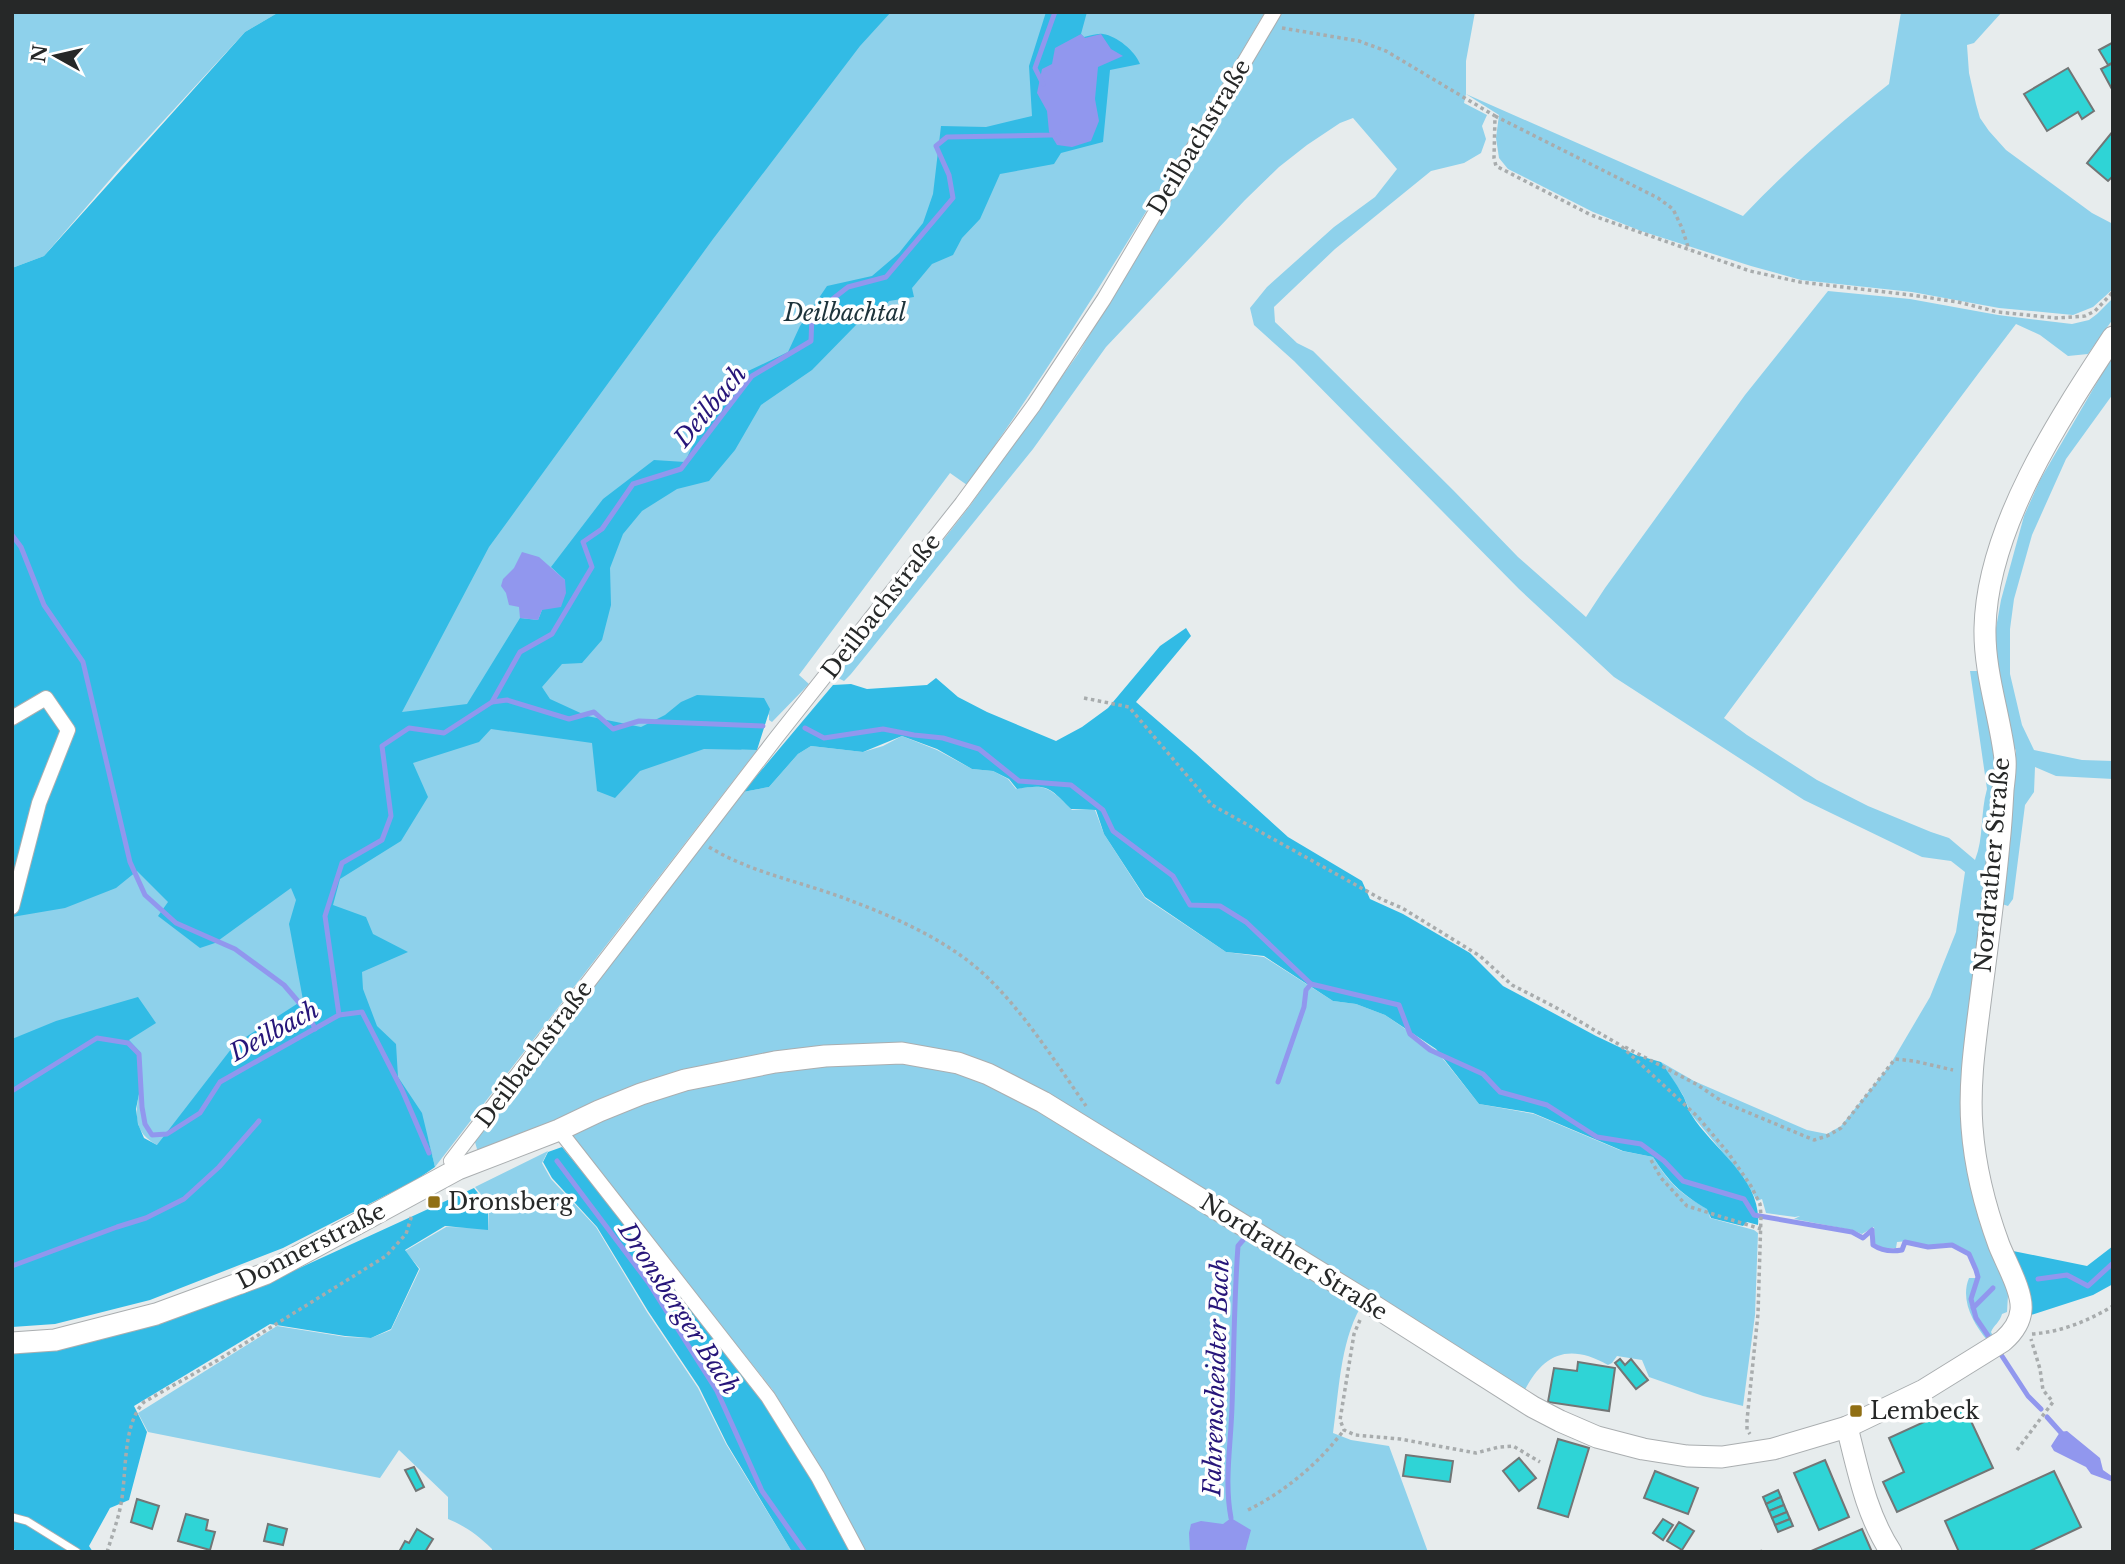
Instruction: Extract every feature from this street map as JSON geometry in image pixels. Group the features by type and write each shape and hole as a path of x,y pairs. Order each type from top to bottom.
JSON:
{"main road":[{"name":"Nordrather Straße","path":"559,1130 599,1111 685,1080 775,1062 877,1053 902,1053 948,1061 988,1074 1043,1102 1533,1407 1597,1437 1687,1456 1722,1457 1773,1449 1847,1427 1924,1390 2003,1342 2013,1333 2021,1310 2019,1296 1998,1243 1982,1189 1972,1125 1971,1078 1999,845 2006,761 1986,657 1987,595 2009,522 2030,475 2113,337"},
{"name":"Donnerstraße","path":"12,1343 55,1340 156,1314 265,1274 458,1169 559,1130"},
{"path":"1847,1427 1871,1515 1891,1552"}],"street":[{"name":"Deilbachstraße","path":"458,1169 452,1161 776,738 962,503 1034,405 1104,299 1271,16"},
{"path":"12,718 46,698 68,730 39,803 12,907"},
{"path":"559,1130 768,1397 818,1476 858,1552"}],"lane":[{"path":"12,1517 27,1521 77,1552"}],"path":[{"path":"1271,16 1281,27 1359,41 1385,51 1495,116 1658,198 1673,209 1689,250"},
{"path":"1495,116 1496,166 1591,215 1750,271 1800,282 1911,295 1958,302 1998,312 2056,318 2085,316 2095,311 2113,292"},
{"path":"1084,698 1129,707 1212,805 1402,908 1480,956 1513,985 1696,1084 1723,1102 1814,1140 1842,1128 1895,1059 1946,1067 1971,1078"},
{"path":"698,840 747,866 848,899 928,936 962,956 988,977 1012,1004 1076,1091"},
{"path":"1620,1045 1698,1117 1742,1170 1760,1204 1758,1314 1747,1419 1747,1430 1753,1437"},
{"path":"1651,1160 1661,1178 1687,1206 1761,1229"},
{"path":"107,1552 121,1504 131,1427 137,1410 144,1402 218,1360 386,1256 406,1234 421,1190"},
{"path":"1371,1304 1354,1334 1340,1420 1345,1430 1355,1435 1400,1439 1476,1452 1513,1446 1539,1462"},
{"path":"2017,1450 2053,1402 2043,1390 2040,1369 2028,1334 2063,1329 2113,1306"},
{"path":"1248,1510 1282,1491 1334,1444 1345,1430"}],"green space":[{"path":"12,12 279,12 245,32 120,168 44,256 12,268"},
{"path":"279,12 891,12 860,46 713,239 489,547 402,712 467,704 520,618 538,620 542,610 565,580 551,567 603,499 654,460 685,462 708,412 746,372 788,352 800,326 827,286 872,276 899,253 923,223 933,194 941,126 986,127 1032,116 1029,66 1046,12 1087,12 1081,34 1084,37 1108,35 1130,49 1140,64 1110,70 1103,142 1061,153 1054,164 1000,174 980,219 962,238 953,255 932,264 912,288 914,297 889,301 875,322 856,325 812,370 761,405 735,450 709,481 677,489 642,511 623,534 610,568 611,605 602,640 582,663 562,664 542,687 550,699 587,716 641,727 697,695 764,698 770,709 757,750 704,749 640,771 615,798 597,791 592,743 491,729 479,742 413,763 428,797 401,841 340,879 333,905 366,917 373,934 408,952 362,972 363,989 377,1026 396,1044 398,1077 422,1113 435,1167 416,1180 283,1248 150,1300 55,1324 12,1327 12,1039 56,1021 138,997 156,1023 129,1040 141,1053 140,1089 136,1109 144,1138 157,1145 235,1044 303,1000 289,924 296,900 291,888 215,943 200,948 158,916 168,902 137,871 116,888 65,908 12,917 12,268 44,256 245,32"},
{"name":"Deilbachtal","path":"878,12 1265,12 1121,252 1046,370 967,485 950,473 799,675 809,684 772,722 769,720 769,714 741,750 757,750 435,1167 428,1139 157,1145 140,1129 137,1116 139,1093 12,1104 12,911 405,646"},
{"path":"1282,12 1475,12 1466,61 1464,103 1487,115 1482,126 1486,139 1481,153 1464,163 1431,171 1335,249 1274,307 1275,322 1297,343 1313,351 1518,557 1586,617 1745,395 1828,291 1910,299 1998,315 2072,324 2089,320 2113,298 2113,319 2088,354 2068,356 2040,335 2016,324 1724,718 1817,780 1868,806 1949,838 1975,860 1987,789 1970,671 1979,671 1995,765 1990,847 1965,1051 2008,1295 2007,1312 2002,1314 1991,1332 1993,1336 1987,1340 1969,1311 1966,1295 1969,1278 1978,1278 1974,1262 1963,1249 1950,1244 1928,1245 1904,1241 1897,1242 1896,1248 1882,1248 1875,1244 1874,1227 1862,1234 1794,1219 1800,1216 1766,1213 1762,1199 1757,1201 1744,1178 1691,1114 1683,1095 1661,1062 1694,1081 1807,1130 1827,1134 1841,1126 1890,1065 1930,997 1956,932 1965,872 1951,861 1922,857 1804,800 1614,677 1519,589 1294,361 1254,325 1250,308 1267,287 1334,227 1375,197 1397,169 1353,118 1340,123 1279,167 1106,347 1033,449 851,674 844,681 836,677 969,507 1078,354"},
{"path":"1901,12 2002,12 1974,43 1967,45 1969,73 1980,118 2006,150 2092,213 2113,224 2113,289 2093,307 2073,315 1999,308 1912,292 1801,280 1751,266 1641,231 1593,212 1508,169 1499,158 1496,138 1499,115 1466,94 1743,216 1814,147 1889,84"},
{"path":"2113,355 2113,394 2066,459 2032,535 2014,599 2010,629 2010,674 2022,725 2034,750 2082,760 2113,761 2113,779 2056,776 2035,767 2034,792 2025,805 2013,899 2008,906 2002,904 2016,751 2009,735 1995,659 1996,628 2001,600 2024,516 2040,480"},
{"path":"1186,628 1191,636 1136,702 1288,837 1362,881 1370,899 1403,914 1470,953 1503,986 1596,1036 1636,1055 1661,1062 1700,1127 1744,1179 1757,1208 1758,1225 1747,1222 1743,1226 1711,1218 1707,1209 1683,1193 1670,1180 1653,1157 1623,1151 1533,1113 1479,1104 1436,1049 1385,1015 1356,1004 1333,1001 1264,956 1226,952 1145,897 1104,834 1096,810 1071,809 1048,789 1017,789 1009,779 993,771 972,769 937,749 902,736 863,752 811,746 798,754 769,787 743,792 833,685 851,684 867,689 927,685 936,678 958,697 1056,741 1082,727 1108,708 1160,646"},
{"path":"902,736 937,750 972,769 993,771 1008,779 1016,789 1042,787 1072,810 1095,810 1104,834 1145,898 1226,952 1264,957 1333,1001 1356,1004 1385,1015 1436,1050 1479,1104 1534,1114 1622,1151 1653,1157 1676,1187 1708,1209 1710,1218 1758,1233 1755,1315 1743,1406 1703,1396 1649,1377 1642,1360 1617,1356 1608,1365 1581,1354 1558,1356 1540,1368 1524,1392 993,1069 775,1055 484,1154 477,1149 475,1142 481,1133 743,792 769,787 798,754 811,746 863,752"},
{"path":"903,1063 957,1072 1003,1091 1360,1308 1344,1353 1333,1433 1351,1440 1389,1446 1428,1552 865,1552 772,1389 579,1150 572,1132 647,1102 725,1080 792,1069"},
{"path":"562,1147 762,1399 812,1479 851,1552 792,1552 727,1444 699,1387 648,1311 597,1227 552,1178 543,1162 548,1152"},
{"path":"548,1151 542,1163 551,1179 596,1227 647,1312 698,1388 726,1444 792,1552 492,1552 476,1535 448,1519 448,1497 399,1450 380,1478 148,1432 138,1413 277,1326 346,1337 371,1338 391,1330 420,1269 405,1251 446,1227 488,1228 489,1204 475,1187"},
{"path":"474,1188 488,1206 488,1230 445,1226 405,1250 419,1269 391,1329 371,1338 270,1324 134,1406 147,1432 129,1500 110,1508 89,1546 93,1552 21,1552 12,1549 12,1353 269,1282"},
{"path":"2113,1246 2113,1284 2093,1295 2028,1316 2013,1251 2087,1266"}],"shaded area":[{"path":"1081,34 1085,38 1101,34 1111,49 1123,56 1098,67 1095,99 1099,121 1091,141 1072,147 1057,145 1049,132 1047,111 1037,93 1042,69 1052,64 1055,48"},
{"path":"522,552 539,557 565,580 566,593 561,607 542,610 538,620 520,618 519,607 509,605 501,586"},
{"path":"2067,1431 2100,1458 2103,1470 2113,1477 2113,1482 2091,1474 2086,1467 2054,1451 2051,1446 2060,1432"},
{"path":"1231,1518 1251,1530 1245,1552 1190,1552 1191,1524 1201,1521 1223,1524"}],"building":[{"path":"2112,43 2113,62 2108,65 2099,50"},
{"path":"2113,63 2113,91 2101,69"},
{"path":"2068,68 2094,111 2082,119 2078,112 2047,131 2024,94"},
{"path":"2113,131 2113,176 2108,181 2087,163"},
{"path":"1620,1359 1625,1365 1631,1359 1648,1380 1636,1389 1615,1363"},
{"path":"1578,1362 1615,1368 1609,1411 1548,1402 1554,1368 1577,1371"},
{"path":"1963,1404 1993,1468 1897,1512 1883,1482 1904,1472 1889,1438"},
{"path":"1558,1439 1589,1448 1568,1517 1538,1508"},
{"path":"1406,1455 1453,1461 1450,1482 1403,1476"},
{"path":"1519,1458 1536,1478 1519,1491 1503,1471"},
{"path":"1825,1460 1849,1517 1819,1530 1794,1473"},
{"path":"414,1467 424,1487 416,1491 405,1470"},
{"path":"1655,1471 1698,1488 1688,1514 1644,1498"},
{"path":"2054,1471 2081,1527 2028,1552 1959,1552 1945,1521"},
{"path":"1778,1490 1781,1497 1766,1504 1763,1497"},
{"path":"1781,1497 1784,1505 1769,1511 1766,1504"},
{"path":"137,1499 159,1506 152,1529 131,1522"},
{"path":"1784,1505 1787,1512 1772,1518 1769,1511"},
{"path":"1787,1512 1790,1519 1775,1525 1772,1518"},
{"path":"186,1514 208,1520 206,1530 215,1532 210,1550 178,1541"},
{"path":"1663,1519 1673,1525 1663,1540 1653,1533"},
{"path":"1790,1519 1793,1526 1778,1532 1775,1525"},
{"path":"1679,1522 1694,1531 1682,1550 1667,1541"},
{"path":"268,1524 287,1529 283,1545 264,1541"},
{"path":"417,1529 433,1539 425,1552 399,1552 405,1541 409,1543"},
{"path":"1862,1529 1872,1552 1809,1552"}],"waterway":[{"name":"Deilbach","path":"1043,84 1035,68 1055,12"},
{"name":"Deilbach","path":"12,1091 97,1038 128,1043 139,1054 145,1124 152,1135 167,1134 200,1113 220,1082 339,1015 325,916 342,863 382,840 391,816 382,746 409,728 444,733 492,702 520,652 552,634 592,567 583,542 602,529 633,484 681,469 752,376 811,341 812,315 848,287 886,277 953,198 949,175 936,146 947,137 1058,133"},
{"path":"12,535 21,547 44,605 83,662 130,862 145,895 176,923 235,949 284,985 308,1013 315,1029"},
{"path":"492,702 507,700 569,719 594,712 613,729 639,721 763,726"},
{"path":"805,728 824,738 883,729 943,738 979,749 1019,781 1071,785 1103,810 1113,831 1173,876 1190,905 1220,906 1246,922 1311,984 1399,1005 1410,1034 1430,1050 1483,1074 1500,1092 1547,1105 1597,1137 1641,1144 1664,1161 1683,1181 1744,1199 1754,1215 1852,1232 1863,1238 1872,1230 1873,1245 1880,1249 1902,1250 1905,1242 1928,1247 1952,1245 1969,1254 1978,1277 1971,1299 1976,1318 1991,1340"},
{"name":"Fahrenscheidter Bach","path":"1278,1082 1304,1007 1306,990 1311,984"},
{"name":"Dronsberger Bach","path":"339,1015 362,1012 402,1090 429,1153"},
{"path":"12,1266 146,1218 184,1199 219,1167 259,1121"},
{"name":"Dronsberger Bach","path":"557,1161 648,1282 717,1391 762,1491 805,1552"},
{"name":"Fahrenscheidter Bach","path":"1231,1518 1228,1476 1236,1286 1238,1246 1244,1239"},
{"path":"2038,1279 2067,1275 2088,1286 2113,1263"},
{"path":"1973,1308 1993,1288"},
{"path":"2000,1353 2028,1396 2041,1409"},
{"path":"2047,1417 2064,1436"}],"place":[{"name":"Dronsberg","path":"434,1202"},
{"name":"Lembeck","path":"1856,1411"}]}
